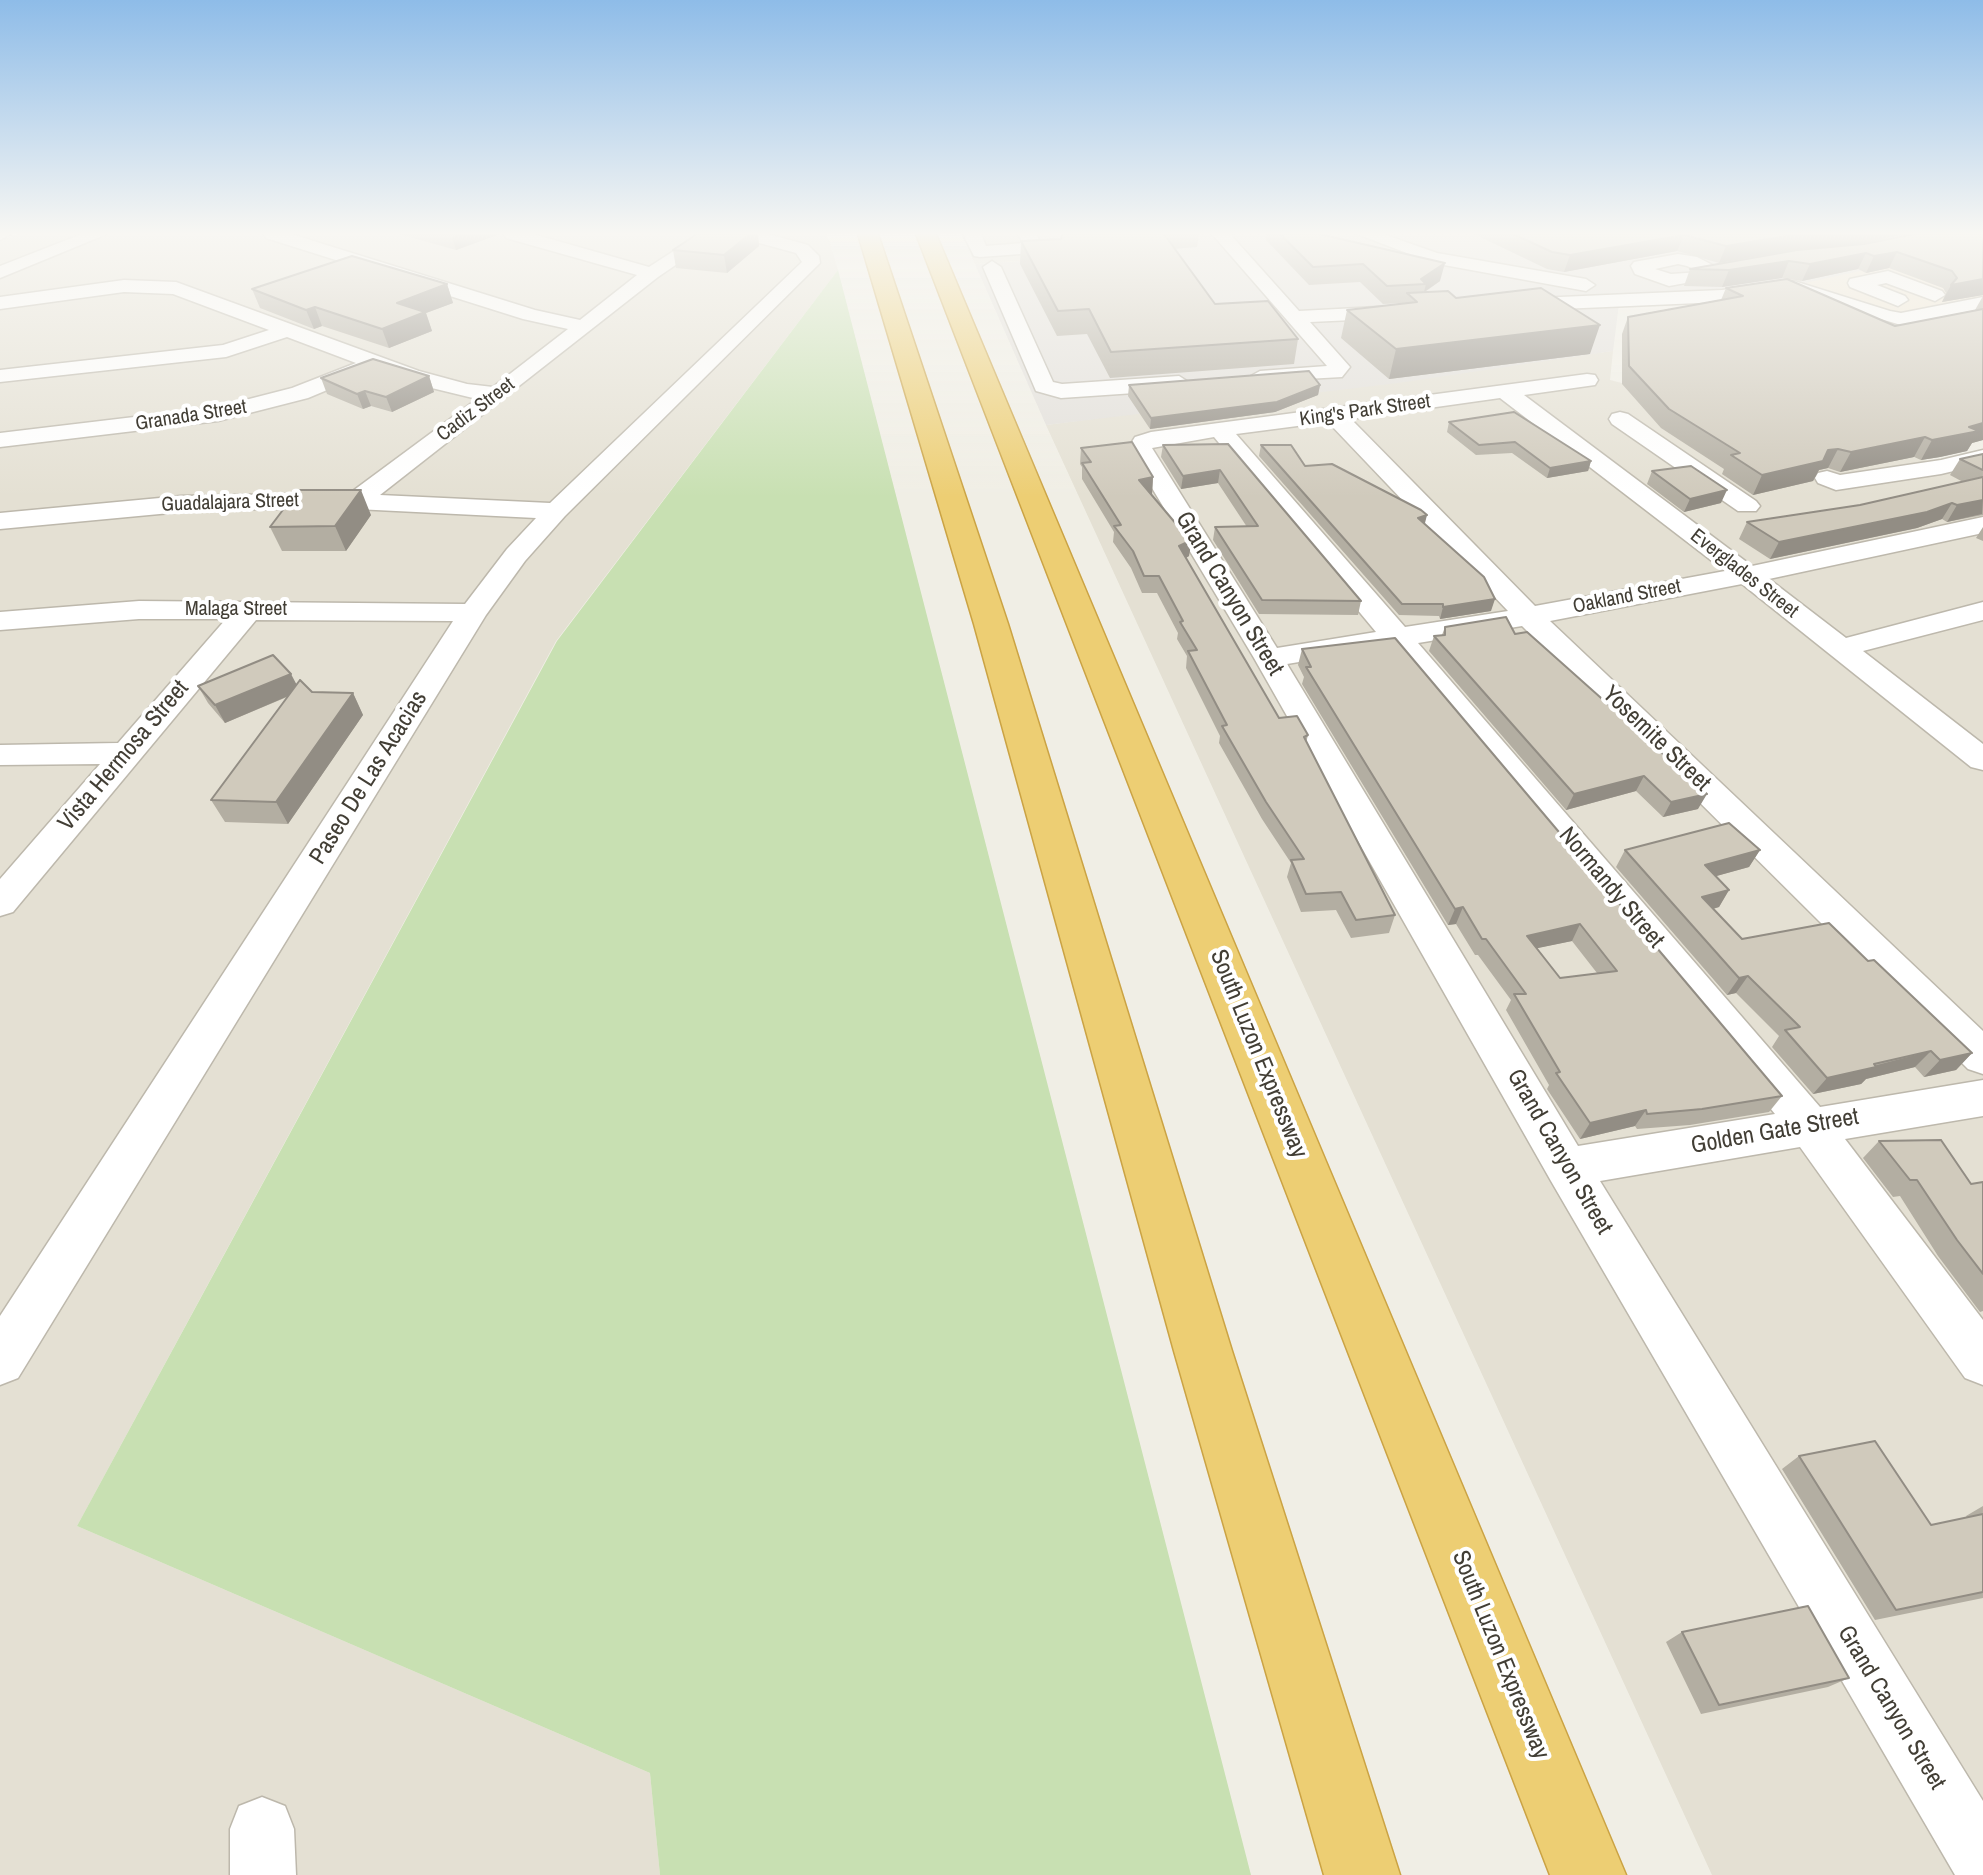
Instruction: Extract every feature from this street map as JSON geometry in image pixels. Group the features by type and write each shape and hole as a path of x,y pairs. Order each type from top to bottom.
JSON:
{"highway":[{"path":"896,322 991,624 1203,1351 1362,1875"},
{"name":"South Luzon Expressway","path":"961,322 1588,1875"}],"street":[{"path":"265,322 437,384 498,394"},
{"path":"560,322 585,327"},
{"name":"Cadiz Street","path":"356,501 592,322"},
{"name":"Paseo De Las Acacias","path":"0,1361 473,613 516,555 556,511 753,322"},
{"path":"1016,322 1044,386 1061,391 1198,381"},
{"path":"1243,378 1339,370 1297,322"},
{"path":"1886,335 1955,322"},
{"path":"0,376 214,353 287,330"},
{"name":"Granada Street","path":"0,440 218,414 300,393 375,362"},
{"name":"King's Park Street","path":"1143,442 1587,380"},
{"name":"Everglades Street","path":"1504,391 1747,575 1838,649 1969,733 1983,760"},
{"name":"Yosemite Street","path":"1335,416 1529,616 1983,1057"},
{"path":"1620,419 1747,506"},
{"name":"Normandy Street","path":"1220,430 1810,1126 1983,1361"},
{"name":"Grand Canyon Street","path":"1143,442 1140,448 1269,658 1567,1167 1983,1861"},
{"path":"1827,478 1836,483 1941,467 1983,457"},
{"path":"1605,467 1679,459"},
{"name":"Guadalajara Street","path":"0,521 181,504 356,501 556,511"},
{"name":"Oakland Street","path":"1269,658 1529,616 1747,575 1983,525"},
{"name":"Malaga Street","path":"0,621 85,612 249,610 473,613"},
{"name":"Vista Hermosa Street","path":"0,903 249,610"},
{"path":"1838,649 1983,611"},
{"path":"0,755 128,753"},
{"name":"Golden Gate Street","path":"1567,1167 1983,1098"}],"shaded area":[{"path":"0,322 799,322 556,641 77,1526 650,1773 660,1875 0,1875"},
{"path":"1000,322 1617,322 1613,351 1398,383 1046,425"},
{"path":"1878,322 1905,322 1887,325"},
{"path":"1613,351 1610,380 1983,475 1983,1875 1712,1875 1046,425"}],"green space":[{"path":"799,322 851,322 1251,1875 660,1875 650,1773 77,1526 557,641"}],"building":[{"path":"359,322 401,322 382,329"},
{"path":"1095,322 1284,322 1298,339 1111,352"},
{"path":"1361,322 1594,322 1600,325 1396,349"},
{"path":"1628,322 1885,322 1895,326 1918,322 1983,322 1983,423 1969,427 1979,431 1932,440 1925,437 1851,452 1828,450 1823,461 1762,475 1731,455 1740,453 1669,409 1629,366"},
{"path":"373,359 429,376 386,397 365,391 357,394 321,378"},
{"path":"1309,371 1320,385 1277,402 1151,418 1129,385"},
{"path":"1514,412 1591,461 1550,468 1515,442 1479,445 1449,422"},
{"path":"1132,442 1153,477 1139,480 1177,525 1182,525 1192,540 1179,546 1279,718 1297,716 1308,735 1304,737 1395,915 1356,920 1341,892 1306,894 1291,860 1304,859 1266,802 1222,726 1227,725 1188,651 1197,650 1180,622 1183,621 1159,576 1144,576 1133,551 1114,526 1121,525 1082,463 1091,462 1081,448"},
{"path":"1228,444 1361,601 1262,600 1215,527 1258,526 1220,470 1183,476 1163,445"},
{"path":"1261,445 1291,445 1305,466 1332,464 1421,510 1427,515 1418,518 1484,577 1495,599 1443,607 1443,604 1402,604"},
{"path":"1983,454 1983,470 1960,459"},
{"path":"1691,466 1727,490 1690,499 1652,471"},
{"path":"1983,477 1983,500 1957,505 1952,503 1927,512 1779,542 1747,522 1860,505"},
{"path":"298,490 361,490 335,526 270,527"},
{"path":"1506,617 1515,634 1527,632 1657,744 1653,745 1707,794 1671,802 1644,776 1574,794 1434,636 1445,635 1445,627"},
{"path":"1395,638 1782,1096 1702,1109 1647,1114 1646,1110 1590,1123 1556,1073 1560,1072 1514,994 1526,994 1486,939 1482,939 1463,907 1455,909 1306,667 1311,667 1302,649","holes":["1580,924 1617,971 1560,978 1527,936"]},
{"path":"273,655 291,674 215,705 198,686"},
{"path":"300,680 312,692 353,693 276,802 211,800"},
{"path":"1729,823 1760,850 1705,865 1729,890 1702,897 1742,939 1829,923 1868,961 1874,960 1972,1053 1940,1060 1931,1051 1827,1078 1785,1030 1800,1027 1748,976 1739,978 1625,850"},
{"path":"1941,1140 1971,1184 1983,1182 1983,1274 1917,1180 1910,1180 1879,1141"},
{"path":"1875,1441 1931,1525 1983,1514 1983,1592 1896,1610 1799,1456"},
{"path":"1808,1606 1849,1678 1719,1705 1682,1632"}]}
